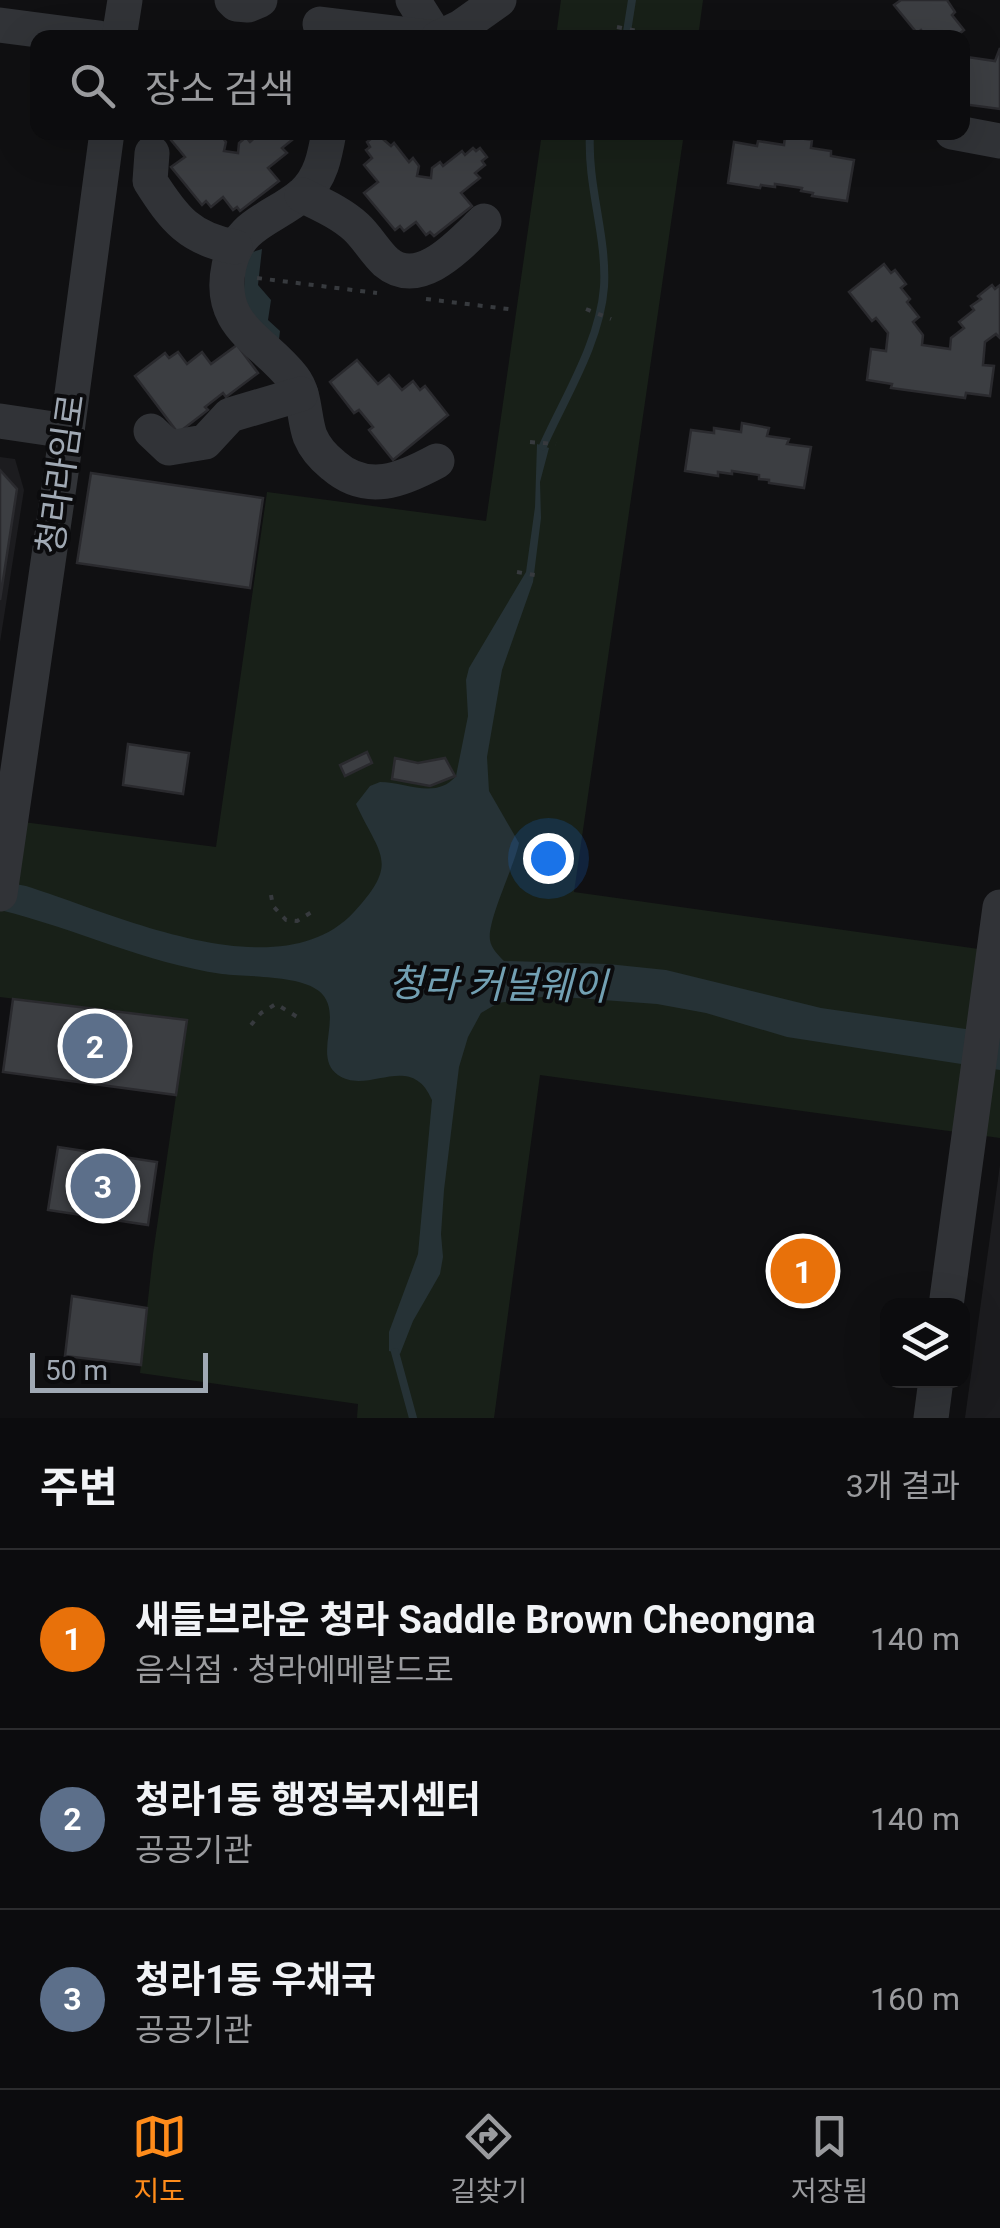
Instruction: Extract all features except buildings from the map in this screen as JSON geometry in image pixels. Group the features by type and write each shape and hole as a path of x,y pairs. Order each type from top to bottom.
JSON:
{"street":[{"path":"120,30 125,0"},
{"path":"232,0 248,5 260,0"},
{"path":"413,0 432,30"},
{"path":"454,30 499,0"},
{"path":"321,20 385,30"},
{"path":"0,24 42,30"},
{"path":"970,135 1000,141"},
{"name":"청라라임로","path":"0,894 68,430 105,140"},
{"path":"327,140 323,162 302,194 257,222 235,246 227,292 234,314 250,338 293,378 302,394 311,438 320,454 347,477 363,482 394,482 438,461"},
{"path":"152,153 150,181 168,206 208,242 235,246"},
{"path":"302,194 345,218 388,264 403,271 428,268 484,221"},
{"path":"152,431 169,448 193,446 205,442 230,414 302,394"},
{"path":"0,421 68,430"},
{"path":"947,1298 999,915"},
{"path":"931,1418 935,1388"}],"path":[{"path":"617,27 633,30"},
{"path":"586,309 611,319"},
{"path":"530,442 556,444"},
{"path":"517,572 540,576"},
{"path":"271,894 279,915 286,920 297,921 315,910"},
{"path":"251,1025 260,1013 276,1004 299,1018"}],"shaded area":[{"path":"561,0 703,0 699,30 557,30"},
{"path":"541,140 683,140 574,892 1000,952 1000,1138 540,1075 494,1418 357,1418 358,1404 140,1373 187,1020 0,997 0,819 216,847 267,492 486,521"},
{"path":"0,457 15,459 24,490 0,642"},
{"path":"1000,1165 1000,1418 965,1418"}],"water":[{"path":"262,249 258,285 271,300 268,320 280,331 278,347 243,306 246,254"},
{"name":"청라 커널웨이","path":"537,444 549,448 540,482 541,518 533,582 502,670 487,757 489,791 519,843 490,931 495,951 504,961 666,970 821,1008 1000,1034 1000,1070 787,1037 706,1013 657,1004 549,996 498,1003 481,1013 459,1067 444,1190 440,1274 413,1321 400,1354 389,1351 389,1332 418,1254 432,1100 423,1085 401,1076 362,1081 338,1075 327,1057 330,1011 319,991 310,986 286,979 194,969 0,910 0,881 194,940 240,946 283,946 322,935 354,912 381,870 378,848 356,804 370,786 380,782 430,788 448,783 456,776 468,716 469,668 526,572 535,507"}],"waterway":[{"path":"627,30 632,0"},
{"path":"543,446 589,349 601,308 603,249 590,140"},
{"path":"395,1352 413,1418"}],"place":[{"name":"청라1동 행정복지센터","path":"95,1046"},
{"name":"청라1동 우채국","path":"103,1186"},
{"name":"새들브라운 청라 Saddle Brown Cheongna","path":"803,1271"}]}
